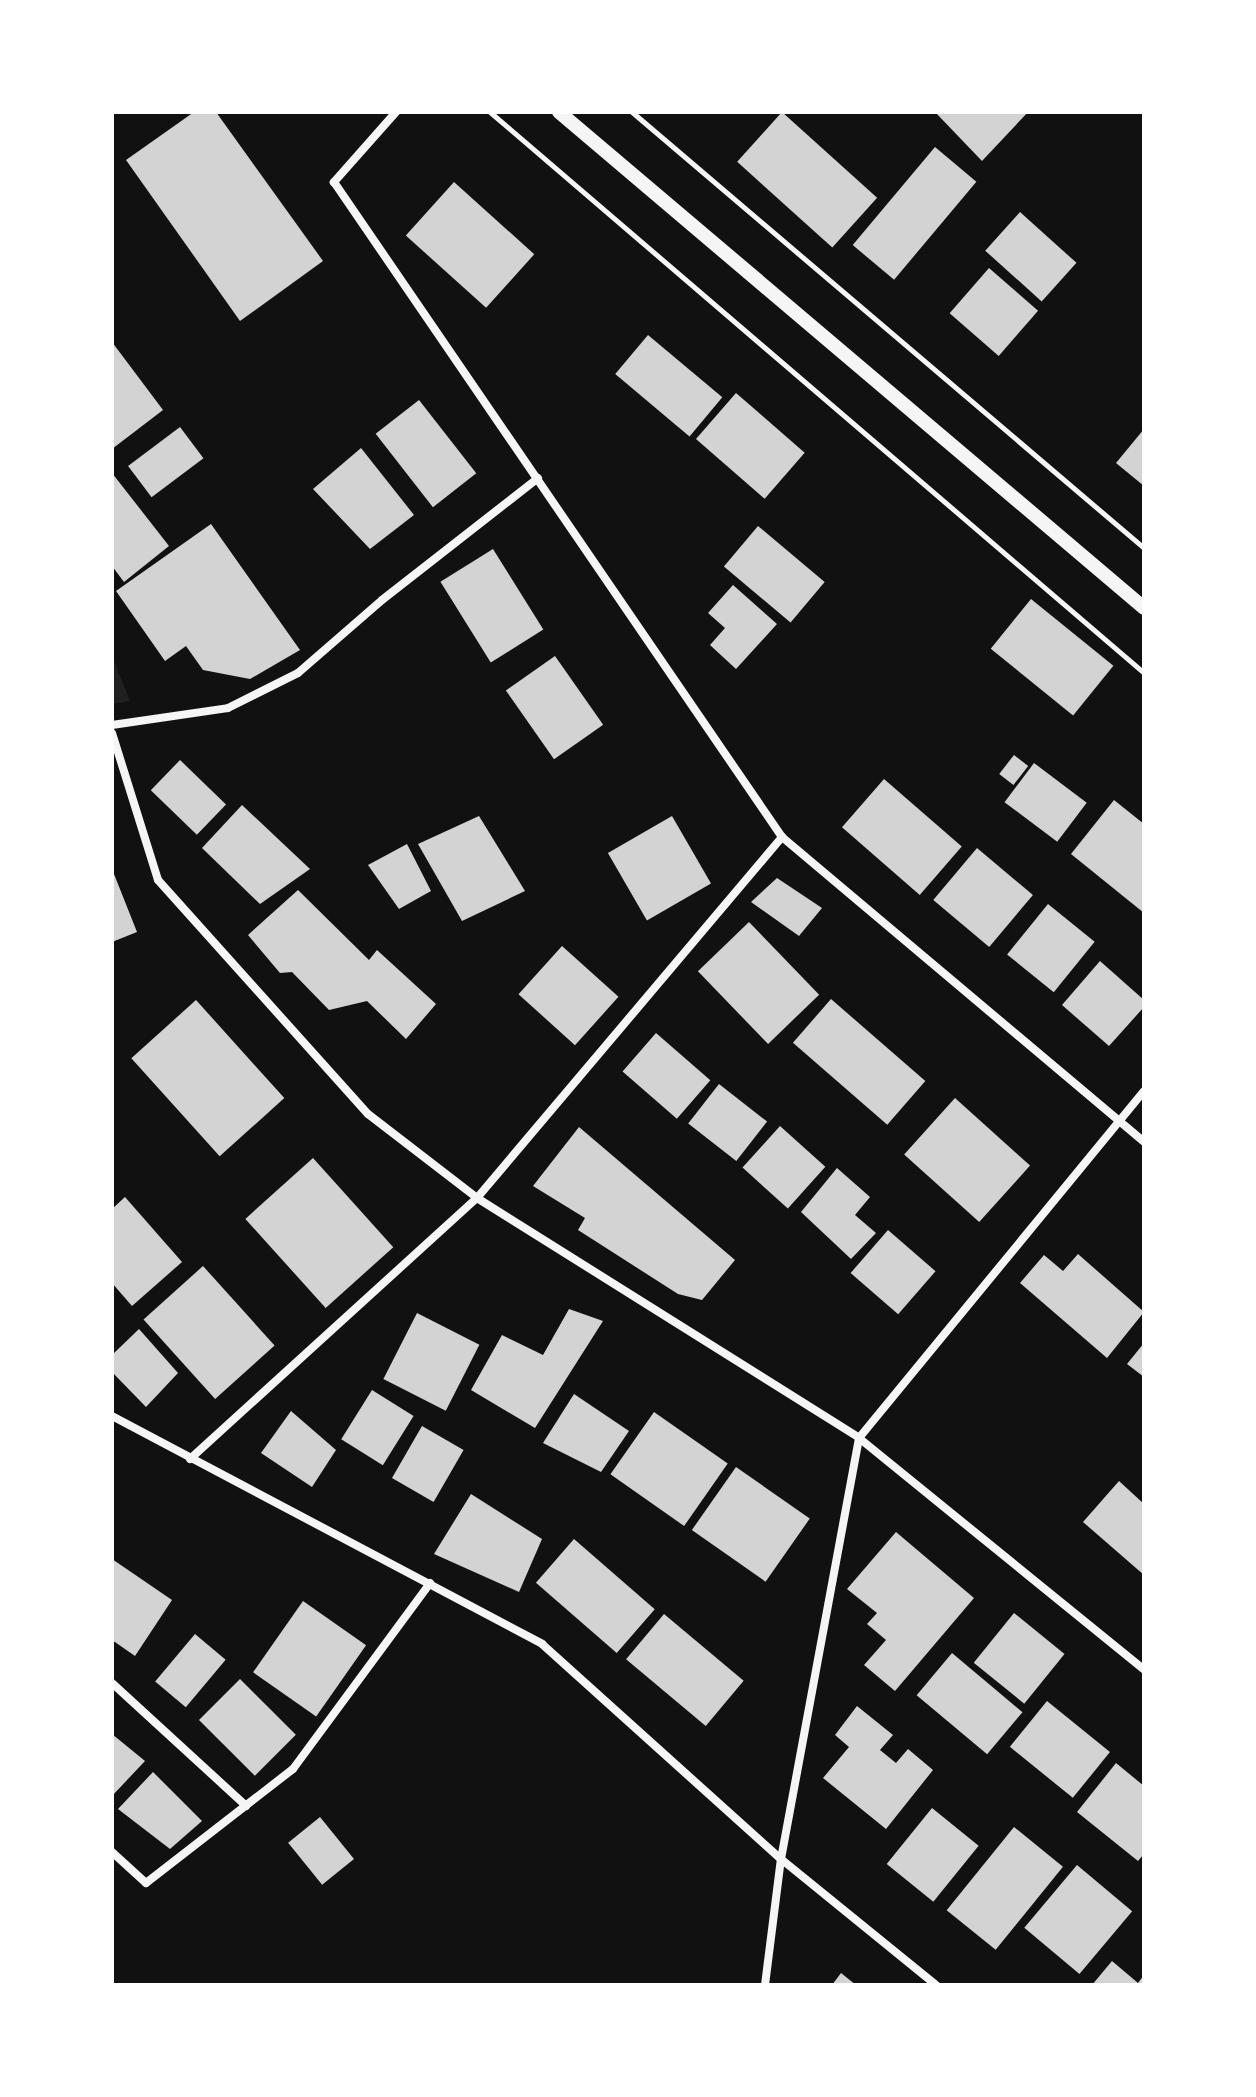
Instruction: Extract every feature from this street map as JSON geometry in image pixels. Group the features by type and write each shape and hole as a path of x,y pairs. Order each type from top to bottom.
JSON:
{"street":[{"path":"396,112 334,182 782,837 1144,1142"},
{"path":"559,112 1144,608"},
{"path":"112,725 228,708 298,673 382,600 538,478"},
{"path":"112,733 158,880 368,1114 477,1198 859,1438 1144,1670"},
{"path":"190,1459 477,1198 782,837"},
{"path":"765,1985 781,1859 859,1438 1144,1091"},
{"path":"112,1416 542,1644 781,1859 936,1985"},
{"path":"112,1852 146,1883 293,1769 430,1583"},
{"path":"112,1683 246,1806"}],"path":[{"path":"490,112 1144,673"},
{"path":"632,112 1144,548"}],"shaded area":[{"path":"112,656 130,701 112,704"}],"building":[{"path":"194,112 216,112 323,261 240,321 126,160"},
{"path":"782,112 877,198 832,247 737,162"},
{"path":"935,112 1028,112 982,161"},
{"path":"935,147 976,182 894,280 853,245"},
{"path":"454,182 534,254 486,308 406,236"},
{"path":"1020,212 1076,263 1042,301 985,251"},
{"path":"989,268 1038,311 999,356 950,313"},
{"path":"648,335 722,397 690,436 615,374"},
{"path":"112,342 163,410 112,449"},
{"path":"736,393 805,453 765,499 696,439"},
{"path":"419,400 476,473 433,507 376,434"},
{"path":"180,427 203,458 152,497 128,466"},
{"path":"1144,429 1144,486 1116,463"},
{"path":"361,448 414,515 370,549 313,489"},
{"path":"112,473 169,546 124,582 112,566"},
{"path":"211,524 300,650 250,679 203,670 186,646 165,661 116,591"},
{"path":"758,526 825,582 791,623 724,567"},
{"path":"493,549 543,630 491,662 440,582"},
{"path":"733,585 777,624 736,669 710,645 725,628 708,613"},
{"path":"1031,599 1113,666 1073,715 991,649"},
{"path":"555,656 603,725 554,759 506,690"},
{"path":"1014,755 1028,766 1013,785 999,774"},
{"path":"180,760 226,804 197,835 151,790"},
{"path":"1034,763 1087,803 1057,842 1005,802"},
{"path":"884,779 962,847 920,895 842,827"},
{"path":"1114,800 1144,824 1144,913 1071,854"},
{"path":"242,805 310,869 260,904 202,848"},
{"path":"479,816 525,891 462,921 418,844"},
{"path":"672,816 711,884 647,921 608,853"},
{"path":"407,844 431,891 399,909 368,865"},
{"path":"977,848 1033,895 989,947 933,900"},
{"path":"112,869 137,932 112,942"},
{"path":"777,878 822,908 799,936 751,902"},
{"path":"298,890 369,960 377,950 436,1004 406,1039 367,1001 329,1010 292,972 280,973 248,935"},
{"path":"1048,904 1095,942 1054,992 1007,955"},
{"path":"749,922 819,995 768,1044 698,971"},
{"path":"562,946 618,997 575,1045 519,994"},
{"path":"1100,961 1144,1000 1144,1007 1109,1046 1062,1005"},
{"path":"831,999 925,1081 887,1125 793,1043"},
{"path":"196,1000 284,1098 220,1156 131,1058"},
{"path":"656,1033 710,1080 677,1119 623,1071"},
{"path":"719,1084 767,1122 736,1161 688,1123"},
{"path":"955,1098 1030,1166 979,1222 904,1154"},
{"path":"780,1126 825,1167 788,1208 743,1168"},
{"path":"579,1127 735,1260 702,1300 678,1294 578,1230 585,1218 533,1186"},
{"path":"313,1158 393,1247 326,1308 245,1219"},
{"path":"837,1168 870,1197 855,1215 876,1233 851,1259 801,1212"},
{"path":"125,1197 182,1262 132,1306 112,1283 112,1209"},
{"path":"888,1230 936,1271 898,1314 851,1273"},
{"path":"1078,1254 1144,1312 1107,1358 1020,1283 1044,1255 1063,1271"},
{"path":"203,1266 275,1346 215,1399 144,1320"},
{"path":"569,1309 603,1321 535,1428 471,1390 502,1335 543,1355"},
{"path":"417,1313 479,1345 446,1411 383,1379"},
{"path":"139,1329 178,1373 146,1407 112,1372 112,1355"},
{"path":"1144,1343 1144,1377 1127,1364"},
{"path":"372,1390 414,1416 383,1465 341,1439"},
{"path":"574,1394 629,1431 601,1472 543,1443"},
{"path":"291,1411 336,1450 312,1487 261,1453"},
{"path":"654,1412 728,1464 684,1526 610,1474"},
{"path":"422,1426 464,1450 434,1502 392,1478"},
{"path":"736,1467 810,1519 766,1582 692,1530"},
{"path":"1119,1481 1144,1504 1144,1575 1083,1522"},
{"path":"471,1494 542,1539 519,1592 434,1554"},
{"path":"896,1532 974,1598 895,1691 864,1665 886,1640 867,1624 877,1613 847,1589"},
{"path":"574,1539 655,1609 617,1653 536,1583"},
{"path":"112,1559 172,1600 135,1656 112,1640"},
{"path":"303,1601 366,1645 316,1716 253,1672"},
{"path":"1014,1613 1065,1654 1024,1704 974,1663"},
{"path":"664,1614 744,1681 706,1726 626,1659"},
{"path":"195,1634 226,1660 186,1707 155,1681"},
{"path":"952,1653 1022,1712 987,1754 917,1695"},
{"path":"240,1679 296,1735 255,1776 199,1720"},
{"path":"1047,1701 1110,1752 1073,1798 1010,1747"},
{"path":"857,1706 893,1735 880,1750 896,1763 908,1749 933,1770 886,1829 823,1778 849,1747 835,1735"},
{"path":"112,1734 145,1761 112,1796"},
{"path":"1116,1763 1144,1786 1144,1854 1138,1861 1077,1812"},
{"path":"153,1772 202,1821 170,1849 118,1809"},
{"path":"932,1808 979,1846 933,1902 887,1864"},
{"path":"320,1817 354,1859 322,1885 288,1843"},
{"path":"1014,1827 1063,1867 996,1950 947,1910"},
{"path":"1077,1865 1132,1911 1079,1974 1024,1928"},
{"path":"1112,1961 1138,1983 1144,1975 1144,1985 1092,1985"},
{"path":"841,1973 856,1985 832,1985"}]}
